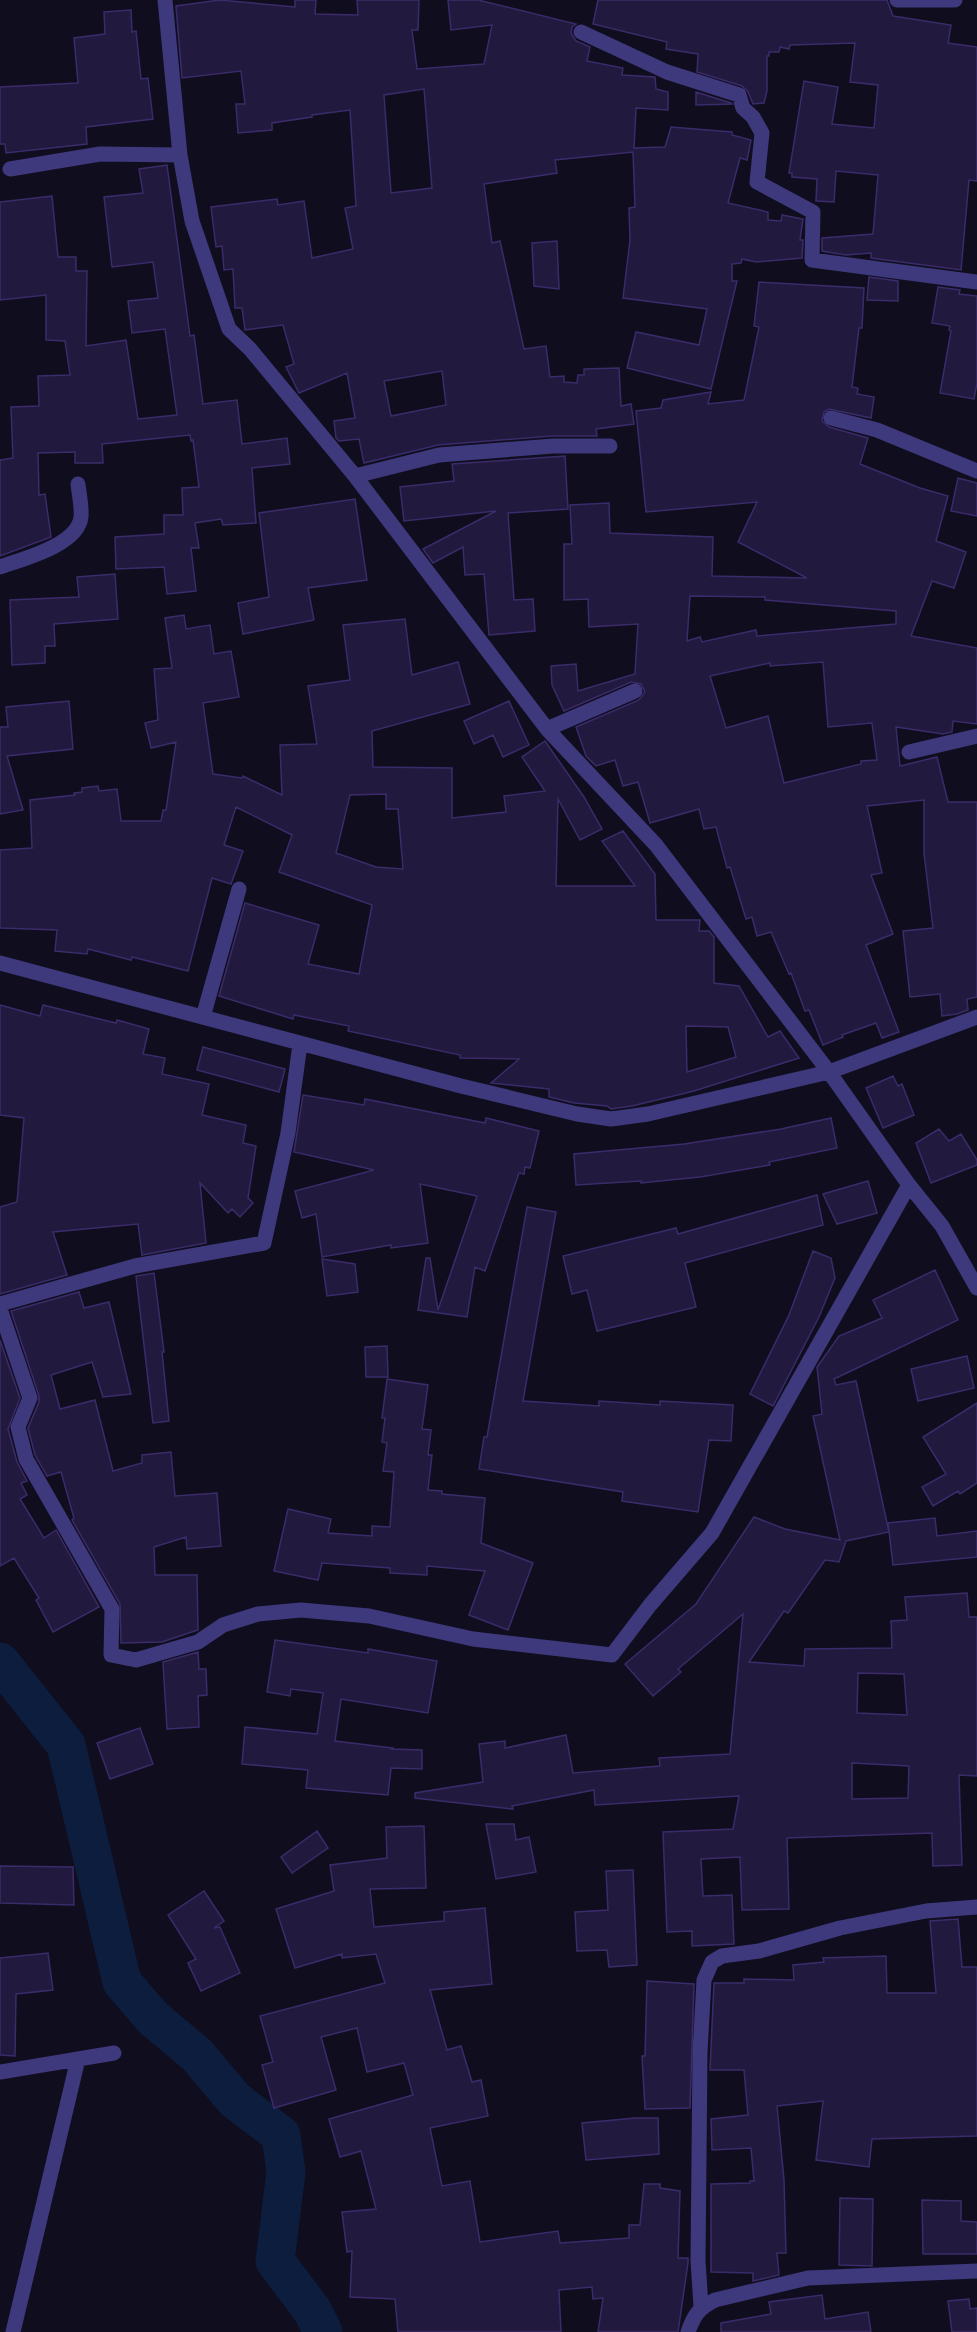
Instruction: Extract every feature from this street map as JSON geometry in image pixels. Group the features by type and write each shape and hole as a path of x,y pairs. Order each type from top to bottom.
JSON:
{"street":[{"path":"165,0 180,155 192,222 229,329 250,349 356,476 547,729 656,845 830,1072 909,1185 942,1227 977,1288"},
{"path":"897,0 955,0"},
{"path":"581,32 667,72 739,95 743,108 753,117 762,133 757,182 813,212 812,260 977,282"},
{"path":"10,169 100,154 180,155"},
{"path":"831,418 877,430 977,471"},
{"path":"356,476 439,455 553,446 610,446"},
{"path":"0,567 39,554 69,538 81,519 78,483"},
{"path":"547,729 635,691"},
{"path":"909,752 977,736"},
{"path":"203,1017 239,889"},
{"path":"0,963 300,1044 566,1111 611,1119 648,1114 830,1072 977,1017"},
{"path":"0,1304 135,1266 264,1243 288,1133 300,1044"},
{"path":"0,1309 30,1398 18,1427 26,1459 112,1609 111,1655 136,1660 198,1642 223,1625 258,1614 301,1610 369,1616 473,1639 612,1655 650,1605 712,1533 909,1185"},
{"path":"701,2307 698,2261 700,2052 706,1970 712,1962 722,1956 759,1951 840,1928 926,1911 977,1907"},
{"path":"0,2072 114,2053"},
{"path":"13,2332 78,2059"},
{"path":"688,2332 693,2317 701,2307 715,2300 808,2278 977,2271"}],"building":[{"path":"220,0 295,7 295,0 316,0 315,14 358,15 357,0 419,0 418,30 412,30 417,69 484,64 492,25 451,30 448,0 478,0 576,24 572,27 571,33 576,41 590,47 587,61 623,68 622,75 655,77 656,89 668,92 668,110 636,108 634,148 665,147 671,127 732,132 732,135 751,140 747,160 740,158 728,203 768,212 768,220 781,221 782,215 803,219 800,240 803,240 802,258 756,262 742,259 741,263 732,264 732,281 737,281 711,389 627,368 636,332 699,345 707,309 623,298 630,240 629,208 635,207 633,152 555,160 557,173 484,184 492,243 500,241 524,349 546,346 550,377 564,376 564,382 577,383 578,375 584,375 584,369 619,368 621,406 631,404 634,424 596,429 597,436 552,436 438,445 364,463 359,439 339,441 336,438 334,421 355,418 347,373 299,393 286,367 294,364 283,325 245,330 242,308 235,308 233,269 224,270 222,246 216,247 211,207 277,199 278,205 304,201 312,258 353,249 345,208 356,206 350,110 272,123 272,130 238,133 236,104 245,104 241,71 182,78 176,6","holes":["424,89 432,188 391,193 384,95","442,371 446,405 391,416 384,381"]},
{"path":"598,0 887,0 893,16 951,25 948,43 977,47 977,181 969,180 961,270 871,258 871,253 846,255 822,251 822,238 873,234 878,175 836,171 834,202 816,201 817,179 792,177 792,173 789,173 804,81 838,87 832,124 874,128 878,85 850,82 855,43 790,45 789,49 780,47 779,52 769,52 767,91 764,103 753,104 748,92 742,86 697,72 698,54 666,49 667,42 593,24"},
{"path":"131,10 132,32 136,31 141,79 148,78 153,119 86,127 87,144 6,153 5,144 0,144 0,87 78,83 74,38 105,34 104,12"},
{"path":"696,92 731,103 732,104 696,105"},
{"path":"167,165 190,336 194,335 203,404 237,400 242,444 287,438 290,464 252,468 256,523 223,525 221,519 195,523 199,548 191,548 196,591 167,594 164,567 116,569 115,537 164,534 164,515 183,515 182,488 199,487 193,440 191,441 190,435 102,444 103,463 75,463 75,452 38,453 39,495 45,494 51,537 0,556 0,460 13,458 11,407 39,406 38,376 70,375 65,341 46,340 46,295 0,300 0,202 52,196 58,257 76,257 76,271 87,271 86,346 126,340 138,419 177,415 165,329 132,333 128,301 158,298 153,262 112,267 104,197 143,193 139,169"},
{"path":"557,241 559,289 534,286 532,243"},
{"path":"869,277 898,281 898,301 867,300"},
{"path":"759,282 864,288 862,328 859,328 852,387 858,388 857,394 874,397 871,418 829,409 824,412 822,421 829,427 868,438 860,464 920,488 948,496 936,541 966,552 954,588 932,581 911,636 977,648 977,724 953,721 952,732 943,734 896,727 900,766 937,757 948,802 977,802 977,997 967,999 968,1010 942,1016 940,994 910,997 903,931 933,928 924,853 924,800 867,806 882,873 871,875 893,934 866,945 899,1032 882,1038 876,1023 842,1035 843,1037 823,1045 809,1010 805,1011 791,973 789,974 771,932 757,936 752,917 746,919 730,867 727,868 716,827 704,829 699,809 650,823 638,782 623,786 615,760 596,766 586,756 576,727 639,700 645,692 641,684 631,682 564,711 552,685 551,666 576,664 578,691 635,674 638,624 589,627 588,599 564,600 564,544 572,544 570,505 609,503 610,533 713,537 712,576 807,578 738,542 757,502 646,512 636,411 661,408 663,400 711,392 708,404 744,400 759,327 754,326","holes":["690,596 765,597 765,600 896,611 896,624 757,636 756,630 702,642 700,637 687,641","823,662 828,727 872,723 877,760 861,761 861,764 784,783 768,716 726,728 710,676 770,663 770,666"]},
{"path":"938,287 960,290 959,294 977,296 977,383 974,399 940,393 951,331 950,326 932,323"},
{"path":"565,456 568,509 508,513 514,600 533,599 535,631 489,635 484,574 465,575 463,547 433,563 423,549 496,511 404,521 400,487 454,481 452,464"},
{"path":"958,478 977,483 977,516 951,511"},
{"path":"355,499 367,580 308,588 314,620 243,634 238,603 269,597 259,513"},
{"path":"115,574 118,619 54,624 55,646 45,646 45,663 12,665 10,600 79,597 77,577"},
{"path":"184,615 186,629 210,625 214,654 231,651 239,697 203,703 213,774 242,778 243,776 282,795 280,745 317,744 308,686 350,680 343,625 405,619 412,675 458,662 470,704 372,731 373,767 452,768 452,818 506,812 504,796 545,791 522,757 545,741 584,797 602,829 580,840 558,799 556,886 635,886 602,841 623,831 655,874 656,920 700,920 699,931 709,931 714,937 714,983 739,986 768,1037 780,1031 799,1058 694,1091 611,1109 607,1106 574,1103 549,1097 549,1089 491,1083 519,1059 460,1058 460,1055 348,1031 349,1026 294,1015 293,1019 219,996 245,903 319,925 308,964 359,974 372,905 279,872 292,835 236,807 224,845 243,851 231,884 212,878 188,971 88,949 87,954 55,951 57,930 0,928 0,850 32,848 30,800 75,795 74,793 82,792 82,788 98,786 99,791 117,789 121,821 161,821 163,810 166,810 176,742 151,748 145,723 158,720 154,669 172,668 165,618","holes":["386,794 386,809 398,809 403,869 376,867 336,853 350,795","686,1026 728,1027 736,1057 687,1072"]},
{"path":"69,701 73,749 7,756 23,810 0,814 0,727 8,727 6,707"},
{"path":"509,701 529,745 503,757 493,735 474,744 464,721"},
{"path":"0,1005 40,1016 43,1005 149,1029 143,1054 165,1058 162,1074 209,1084 202,1115 246,1125 243,1143 256,1146 248,1198 253,1203 240,1217 232,1209 228,1213 200,1183 206,1243 142,1255 138,1224 53,1232 67,1275 0,1294 0,1207 17,1202 24,1118 0,1115"},
{"path":"203,1047 285,1069 279,1092 197,1070"},
{"path":"893,1076 898,1086 902,1084 914,1115 883,1128 866,1088"},
{"path":"303,1095 364,1105 365,1099 485,1123 486,1118 539,1131 530,1168 525,1167 524,1174 519,1173 485,1271 475,1267 467,1317 418,1310 426,1258 430,1258 438,1310 477,1196 420,1184 428,1243 391,1248 391,1245 322,1257 316,1214 302,1218 295,1191 374,1170 294,1152"},
{"path":"831,1118 837,1148 769,1162 770,1165 700,1177 641,1183 641,1181 576,1185 574,1154 684,1144 781,1129"},
{"path":"939,1129 949,1141 961,1134 977,1160 977,1165 931,1183 916,1143"},
{"path":"868,1181 877,1213 837,1224 823,1194"},
{"path":"817,1195 823,1225 685,1263 696,1307 597,1331 587,1290 572,1294 563,1256 676,1228 678,1234"},
{"path":"527,1207 556,1212 523,1401 599,1406 599,1401 660,1405 660,1401 733,1405 731,1441 709,1440 698,1512 622,1501 623,1492 479,1469 484,1437 487,1437"},
{"path":"813,1251 831,1258 835,1278 819,1317 773,1406 750,1394 789,1315"},
{"path":"322,1259 355,1264 358,1292 327,1296"},
{"path":"935,1270 958,1320 834,1379 836,1385 856,1381 889,1532 846,1541 839,1562 825,1560 788,1613 784,1611 749,1662 804,1666 805,1649 892,1648 891,1621 907,1620 905,1597 967,1593 969,1617 977,1617 977,1776 959,1775 962,1865 933,1866 932,1833 787,1838 789,1909 742,1910 740,1857 701,1859 703,1896 732,1895 734,1944 692,1946 692,1931 667,1932 663,1832 733,1829 739,1796 595,1805 594,1790 512,1806 513,1809 415,1798 415,1793 483,1782 479,1744 505,1741 505,1748 566,1735 573,1773 660,1766 659,1758 730,1754 743,1614 678,1669 681,1672 653,1696 625,1664 696,1604 754,1517 785,1529 840,1540 813,1416 822,1414 817,1367 839,1336 882,1318 873,1300","holes":["858,1673 904,1674 907,1715 857,1713","852,1763 909,1766 908,1798 852,1799"]},
{"path":"154,1273 164,1352 162,1352 169,1421 153,1423 136,1276"},
{"path":"79,1292 84,1308 109,1302 131,1394 103,1397 92,1362 51,1375 60,1409 95,1400 113,1471 142,1463 142,1455 171,1452 175,1496 217,1493 221,1546 187,1549 186,1537 154,1547 155,1575 197,1575 198,1630 162,1642 121,1643 120,1604 72,1520 74,1518 61,1472 47,1476 35,1455 28,1428 39,1402 39,1396 11,1311"},
{"path":"0,1340 20,1398 8,1429 17,1462 27,1481 21,1483 27,1495 20,1499 44,1538 56,1530 99,1607 53,1632 36,1600 39,1598 14,1558 0,1566"},
{"path":"387,1346 388,1377 366,1377 365,1347"},
{"path":"967,1356 974,1388 918,1401 911,1369"},
{"path":"387,1379 428,1385 422,1429 431,1430 428,1455 432,1455 428,1490 442,1491 442,1494 485,1498 481,1543 533,1563 508,1630 469,1615 485,1571 427,1566 427,1575 390,1573 390,1568 322,1563 318,1580 274,1571 288,1509 331,1519 328,1533 372,1536 372,1526 390,1527 394,1472 383,1471 387,1443 382,1442 385,1418 382,1418"},
{"path":"977,1403 977,1483 960,1494 958,1491 933,1506 922,1487 946,1474 923,1437"},
{"path":"935,1518 937,1536 977,1531 977,1557 893,1565 888,1523"},
{"path":"275,1640 368,1653 368,1649 437,1661 428,1713 341,1699 335,1741 392,1749 422,1750 422,1769 391,1768 388,1795 306,1788 308,1770 242,1764 245,1727 317,1734 323,1693 291,1689 290,1696 267,1692"},
{"path":"198,1652 199,1669 206,1669 207,1695 198,1696 199,1727 167,1729 163,1662"},
{"path":"140,1728 153,1764 110,1779 97,1743"},
{"path":"486,1824 514,1824 516,1840 529,1837 536,1872 496,1879"},
{"path":"424,1826 426,1888 370,1889 374,1927 444,1921 444,1912 485,1908 492,1984 430,1990 447,2050 461,2046 472,2082 481,2080 488,2116 430,2128 442,2186 470,2181 480,2242 558,2231 560,2243 629,2238 629,2225 640,2225 644,2184 660,2184 660,2188 680,2191 678,2258 688,2258 688,2263 678,2332 598,2332 603,2298 593,2299 592,2287 559,2290 561,2332 398,2332 395,2299 350,2297 352,2251 347,2252 342,2212 376,2209 361,2151 340,2157 329,2119 413,2095 404,2063 367,2072 357,2028 321,2037 336,2090 274,2108 262,2065 273,2062 260,2016 385,1983 376,1954 342,1958 342,1954 295,1968 276,1909 334,1891 330,1865 387,1858 386,1827"},
{"path":"317,1831 328,1848 292,1873 281,1857"},
{"path":"0,1866 73,1867 74,1905 0,1903"},
{"path":"633,1870 637,1965 609,1967 607,1950 577,1951 575,1912 608,1910 606,1871"},
{"path":"204,1891 224,1921 214,1928 220,1927 240,1973 201,1991 188,1963 196,1959 168,1915"},
{"path":"958,1919 962,1967 977,1967 977,2136 872,2139 869,2167 816,2160 823,2101 777,2106 784,2180 786,2253 777,2253 779,2275 753,2281 753,2273 711,2272 711,2184 754,2181 751,2148 712,2150 711,2119 748,2115 744,2070 710,2070 714,1983 744,1983 744,1979 794,1980 793,1965 824,1962 823,1958 886,1956 887,1993 936,1993 930,1921"},
{"path":"48,1953 53,1990 16,1994 15,2056 0,2055 0,1958"},
{"path":"647,1981 694,1984 690,2108 645,2109 642,2056 645,2056"},
{"path":"658,2118 659,2154 586,2160 582,2123"},
{"path":"840,2198 873,2199 872,2266 839,2265"},
{"path":"922,2200 961,2201 961,2221 977,2222 977,2254 923,2254"},
{"path":"822,2295 825,2319 868,2312 871,2332 721,2332 721,2323 771,2314 769,2302"},
{"path":"969,2299 970,2309 977,2308 977,2332 952,2332 948,2301"}],"waterway":[{"path":"0,1662 66,1745 122,1982 153,2018 197,2055 235,2100 281,2135 286,2172 275,2261 312,2310 323,2332"}]}
